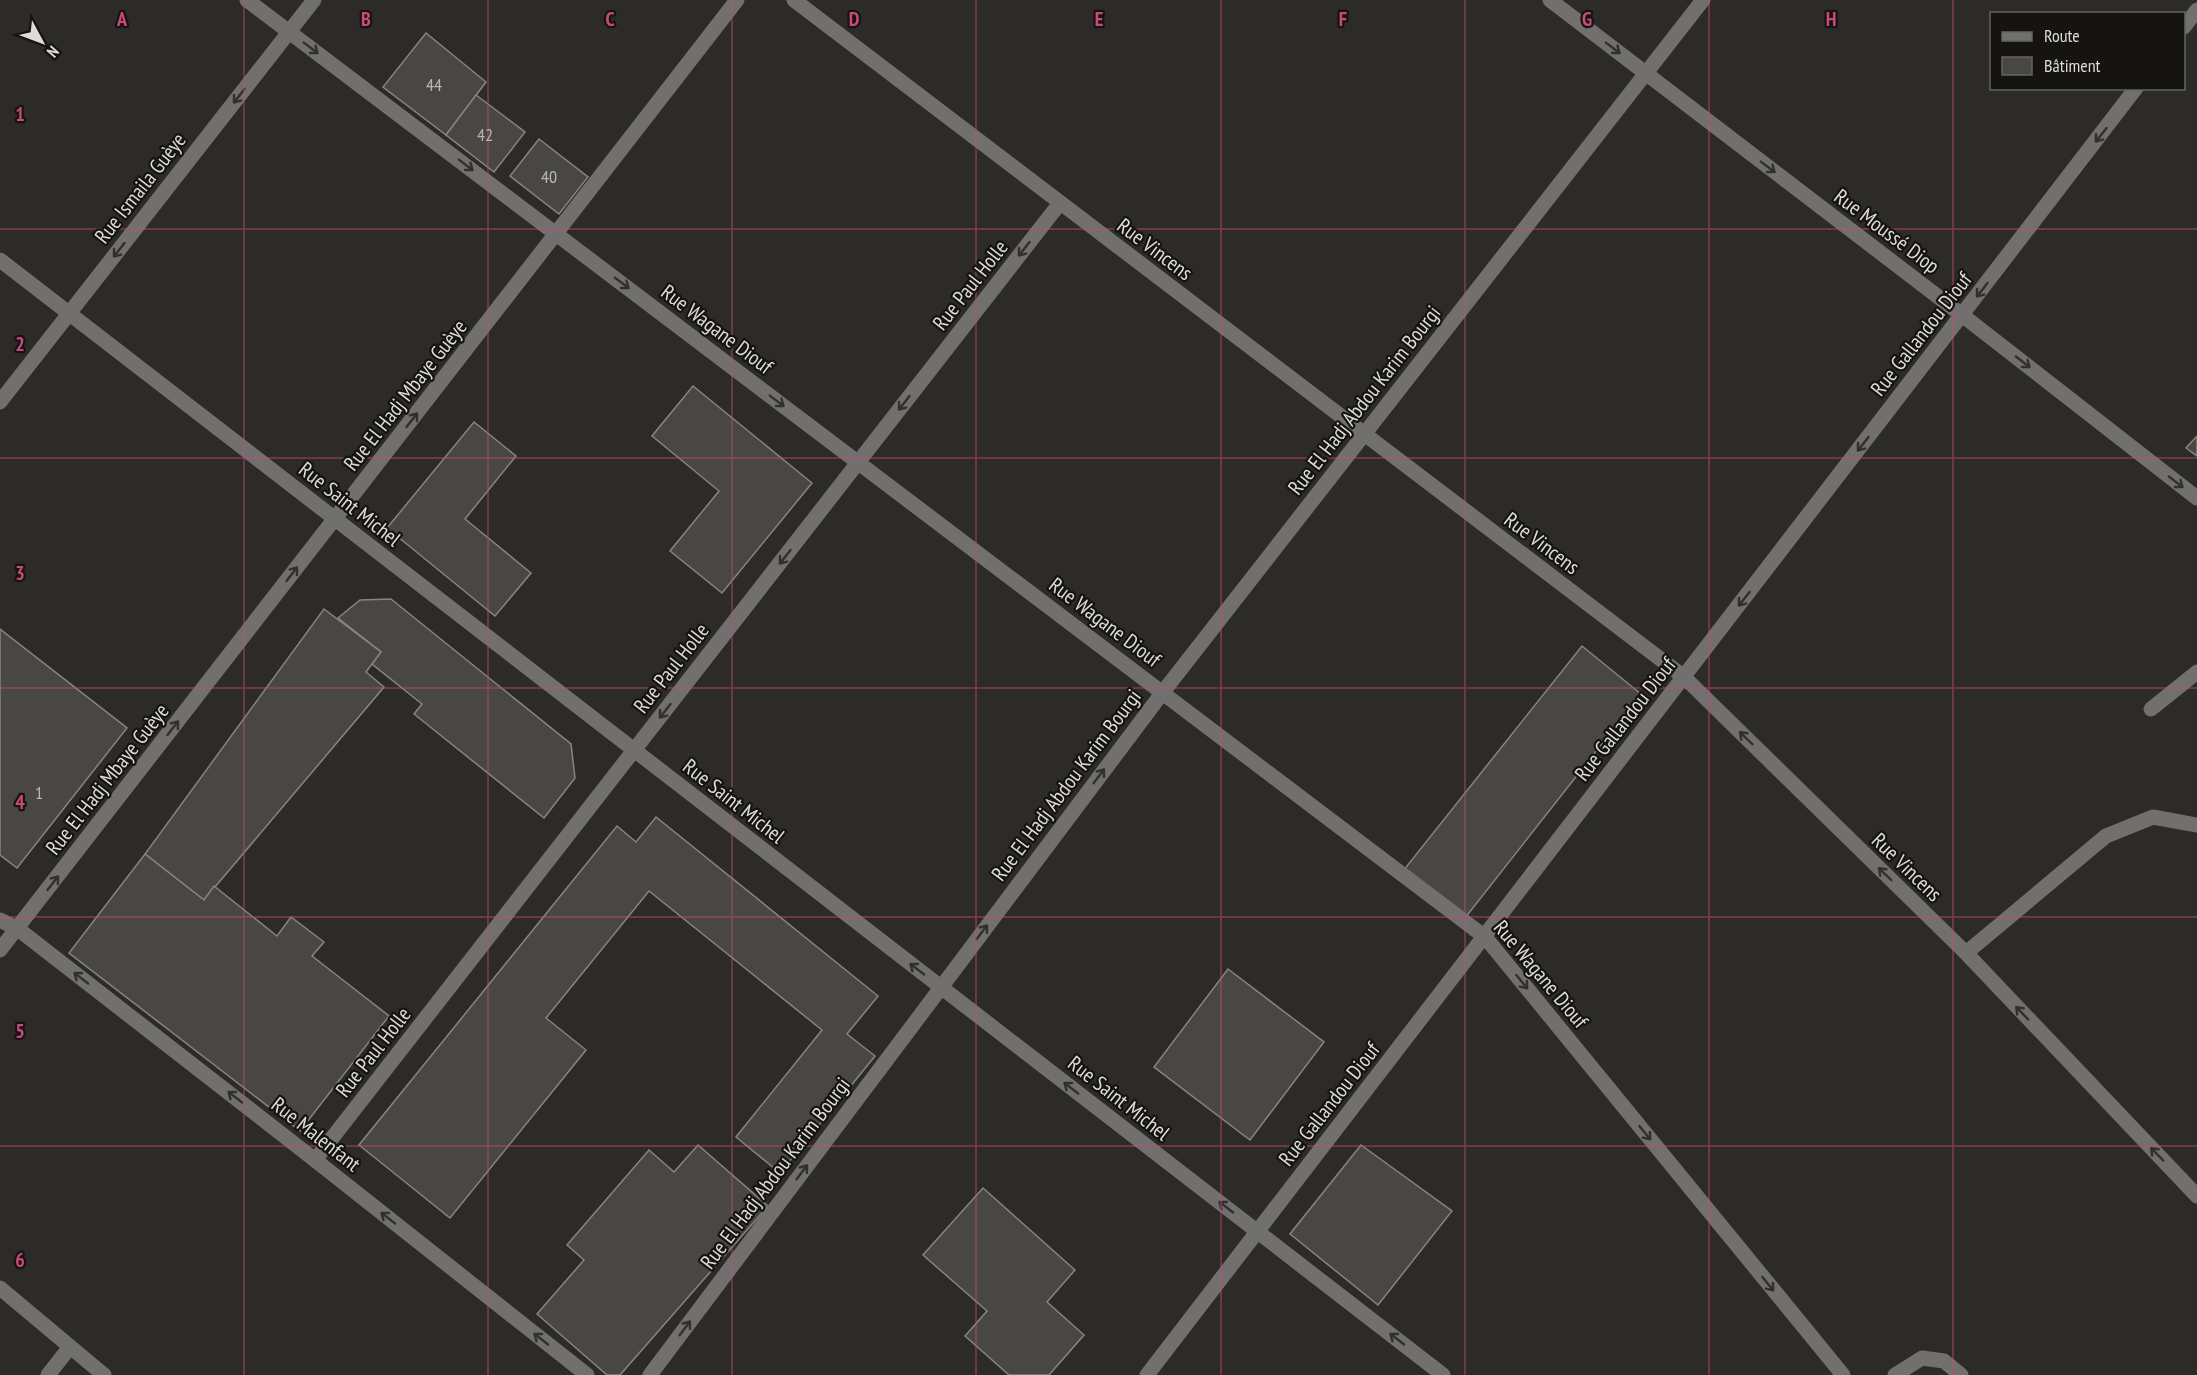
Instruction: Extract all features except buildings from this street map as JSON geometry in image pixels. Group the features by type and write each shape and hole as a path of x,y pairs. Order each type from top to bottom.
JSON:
{"street":[{"name":"Rue Wagane Diouf","path":"247,0 1485,937 1843,1375"},
{"name":"Rue Ismaila Guèye","path":"0,402 314,0"},
{"name":"Rue El Hadj Mbaye Guèye","path":"0,950 737,0"},
{"name":"Rue Vincens","path":"794,0 1684,677 1966,953 2197,1197"},
{"name":"Rue Moussé Diop","path":"1550,0 2197,498"},
{"name":"Rue El Hadj Abdou Karim Bourgi","path":"650,1375 1163,692 1703,0"},
{"path":"2185,26 2197,9"},
{"name":"Rue Gallandou Diouf","path":"1147,1375 2134,90"},
{"name":"Rue Paul Holle","path":"315,1160 1060,203"},
{"name":"Rue Saint Michel","path":"0,260 1443,1375"},
{"path":"2151,708 2197,672"},
{"path":"1966,953 2106,836 2153,817 2197,825"},
{"name":"Rue Malenfant","path":"0,920 18,929 587,1375"},
{"path":"0,1288 104,1375"},
{"path":"48,1375 70,1347"},
{"path":"1895,1375 1922,1358 1944,1361 1961,1375"}]}
